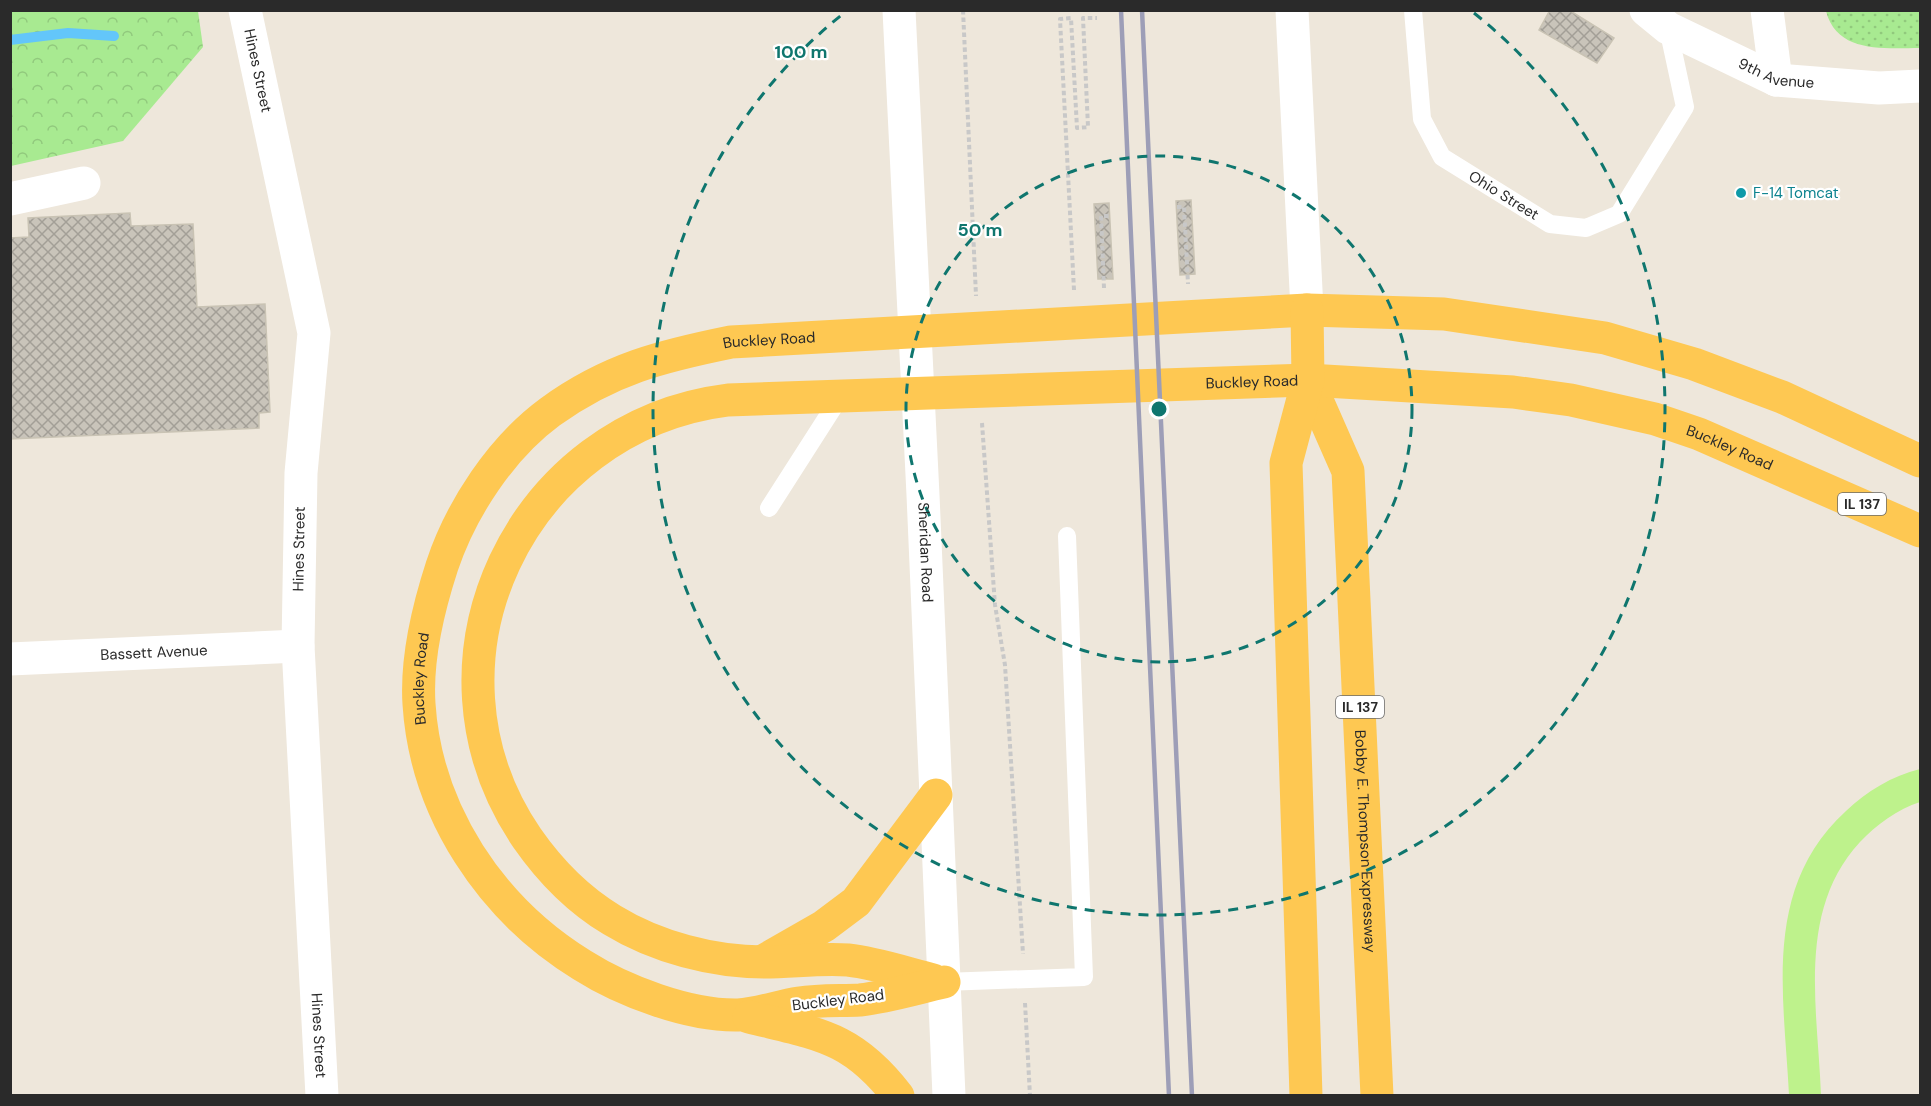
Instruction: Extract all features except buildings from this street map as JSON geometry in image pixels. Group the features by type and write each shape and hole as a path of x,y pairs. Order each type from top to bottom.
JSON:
{"highway":[{"name":"Bobby E. Thompson Expressway","path":"1306,1095 1286,463 1308,380 1307,310"},
{"name":"Buckley Road","path":"944,982 863,1000 802,1002 738,1015 695,1009 641,996 598,975 557,950 525,923 486,880 459,839 438,794 425,747 419,703 422,654 430,602 455,532 476,493 509,452 549,413 617,372 665,355 731,342 1307,310 1443,314 1605,338 1694,364 1771,393 1920,461"},
{"name":"Bobby E. Thompson Expressway","path":"1308,380 1348,471 1377,1095"},
{"name":"Buckley Road","path":"944,982 848,960 762,962 717,958 642,935 612,920 580,898 561,880 514,818 496,780 486,745 479,703 478,660 486,612 497,576 515,539 546,497 584,458 654,418 698,403 842,394 1308,380 1513,392 1571,400 1655,419 1699,434 1920,531"},
{"path":"762,962 824,926 856,902 936,795"},
{"path":"738,1015 809,1032 845,1044 866,1058 898,1095"}],"street":[{"name":"Hines Street","path":"245,10 314,333 301,473 297,646 321,1095"},
{"name":"Sheridan Road","path":"899,10 949,1095"},
{"path":"1292,10 1307,310"},
{"path":"1767,10 1776,80"},
{"name":"9th Avenue","path":"1657,19 1776,80 1879,88 1920,86"},
{"path":"10,199 84,183"},
{"name":"Bassett Avenue","path":"10,659 297,646"}],"lane":[{"name":"Ohio Street","path":"1413,10 1422,119 1442,157 1550,224 1586,228 1619,214 1685,107 1657,19"},
{"path":"769,508 842,394"},
{"path":"944,982 1084,977 1067,536"}],"path":[{"path":"963,10 972,220"},
{"path":"1074,294 1060,19 1071,18 1077,128 1088,127 1083,18 1097,18"},
{"path":"1177,207 1184,207 1188,288"},
{"path":"1105,292 1101,216 1110,216"},
{"path":"986,500 995,605 1005,665 1022,946"},
{"path":"1026,1016 1029,1095"}],"green space":[{"path":"10,11 198,11 203,47 123,141 11,166"},
{"path":"1826,11 1920,11 1920,48 1878,48 1851,42 1840,35 1832,25"},
{"path":"1920,769 1920,802 1888,818 1860,842 1840,869 1826,899 1815,963 1821,1095 1789,1095 1784,1019 1784,944 1790,908 1801,874 1819,841 1846,811 1871,791 1890,780"}],"waterway":[{"path":"10,40 68,33 114,36"}],"railway":[{"path":"1121,10 1169,1096"},
{"path":"1142,10 1192,1096"}],"place":[{"name":"F-14 Tomcat","path":"1741,193"}]}
